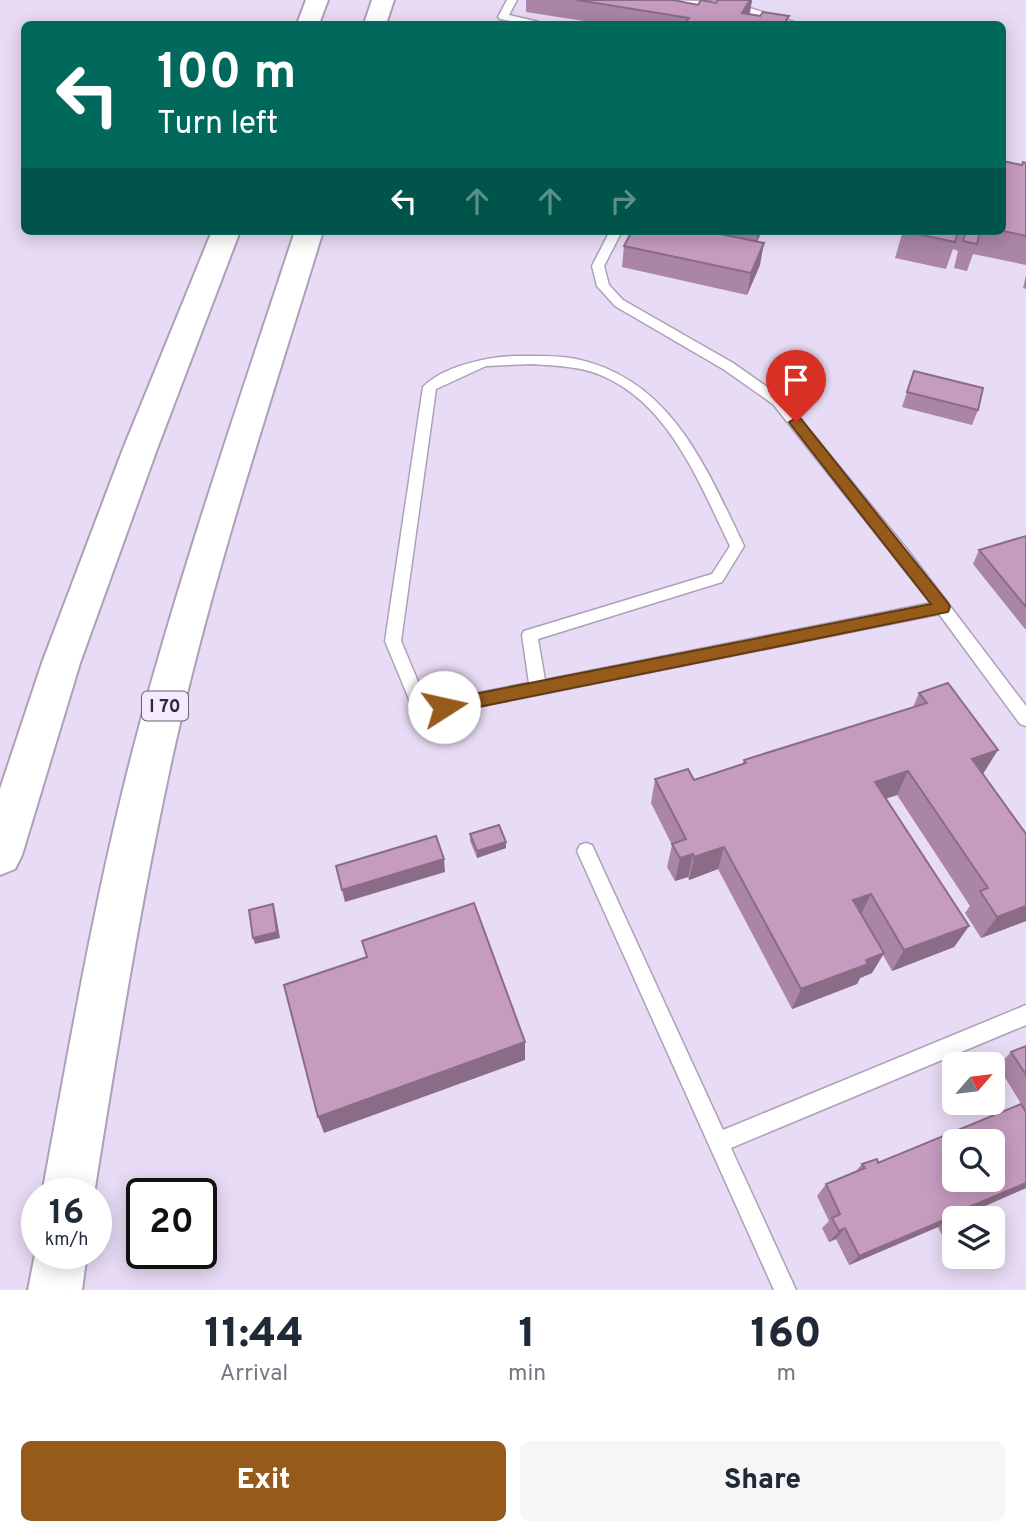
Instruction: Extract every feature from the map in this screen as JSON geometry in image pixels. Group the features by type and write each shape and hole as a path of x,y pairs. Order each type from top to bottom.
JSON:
{"highway":[{"path":"309,21 317,0"},
{"path":"376,21 383,0"},
{"path":"0,855 61,663 140,449 224,235"},
{"name":"I 70","path":"71,1178 112,942 155,744 200,579 308,235"},
{"path":"55,1290 58,1269"}],"lane":[{"path":"512,0 503,17 522,21"},
{"path":"669,0 731,5 785,21"},
{"path":"614,235 598,266 603,286 619,303 728,366 778,401 942,607 1026,719"},
{"path":"538,689 530,635 717,578 737,546 698,466 657,405 608,371 559,359 488,361 430,387 394,641 422,711 538,689 942,607"},
{"path":"586,851 785,1290"},
{"path":"718,1143 1026,1015"}],"building":[{"path":"577,0 673,0 698,5 701,0 716,3 718,0 750,0 742,13 760,16 763,12 789,16 786,21 687,21 689,18"},
{"path":"1006,162 1022,165 1023,162 1026,163 1026,236 1006,232"},
{"path":"630,235 725,235 764,243 751,273 624,246"},
{"path":"922,235 957,235 955,242"},
{"path":"965,235 979,235 977,244 963,241"},
{"path":"914,371 983,388 978,410 907,392"},
{"path":"1026,536 1026,607 979,550"},
{"path":"948,683 998,750 972,759 1026,834 1026,906 997,917 980,891 988,888 908,771 875,782 969,926 904,950 871,894 853,900 884,953 866,960 868,964 801,989 724,847 694,857 693,854 680,858 672,844 686,839 655,779 688,769 694,780 746,763 744,760 927,703 919,693"},
{"path":"499,825 506,842 477,851 470,834"},
{"path":"436,836 444,859 342,890 336,866"},
{"path":"474,903 525,1042 318,1117 284,985 367,957 362,941"},
{"path":"273,904 277,932 253,938 249,910"},
{"path":"1026,1046 1026,1075 1011,1052"},
{"path":"1021,1104 1026,1112 1026,1183 1005,1192 1005,1129 960,1129 994,1115 1005,1115 1005,1111"},
{"path":"942,1137 942,1192 1005,1192 971,1206 942,1206 942,1221 859,1256 845,1228 839,1231 832,1218 840,1214 826,1184 865,1168 862,1164 877,1159 878,1163"}],"route":[{"path":"444,707 942,607 796,422"}]}
